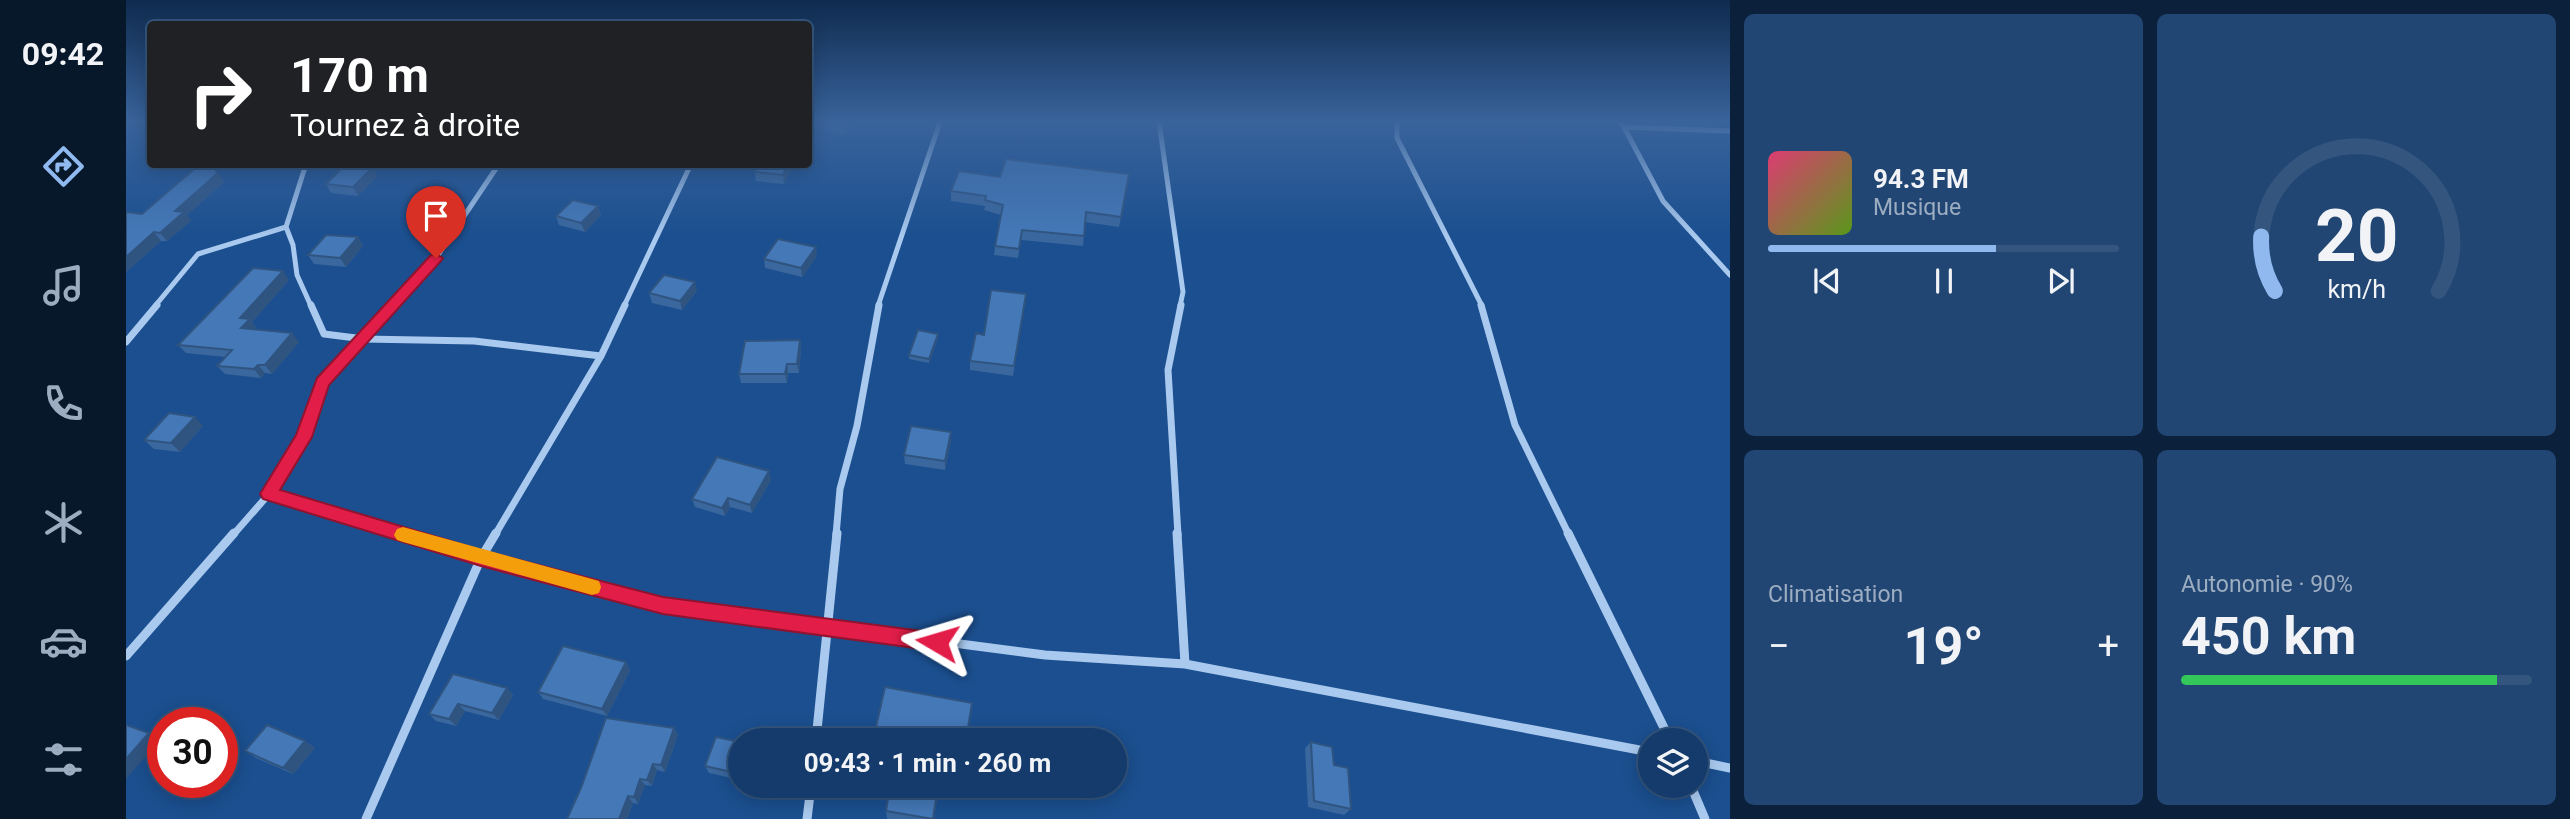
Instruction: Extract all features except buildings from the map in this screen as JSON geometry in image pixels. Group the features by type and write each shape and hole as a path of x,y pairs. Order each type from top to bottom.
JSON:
{"street":[{"path":"817,728 829,629 840,489 857,426 880,297 927,160"},
{"path":"1164,160 1183,292 1168,370 1185,664"},
{"path":"1408,160 1433,214 1480,300 1515,425 1664,728"},
{"path":"1641,160 1663,201 1730,275"},
{"path":"305,168 286,227 293,245 297,275 324,334 364,339 474,341 601,356"},
{"path":"126,656 269,494 304,437 322,382 436,258 496,168"},
{"path":"366,819 481,558 601,356 689,168"},
{"path":"126,342 198,254 286,227"},
{"path":"269,494 481,558 663,605 829,629 1045,655 1185,664 1638,750"},
{"path":"1708,763 1730,768"},
{"path":"807,819 810,798"},
{"path":"1696,798 1705,819"}],"slow traffic":[{"path":"403,535 592,587"}],"route":[{"path":"436,258 322,382 304,437 269,494 481,558 663,605 937,642"}]}
